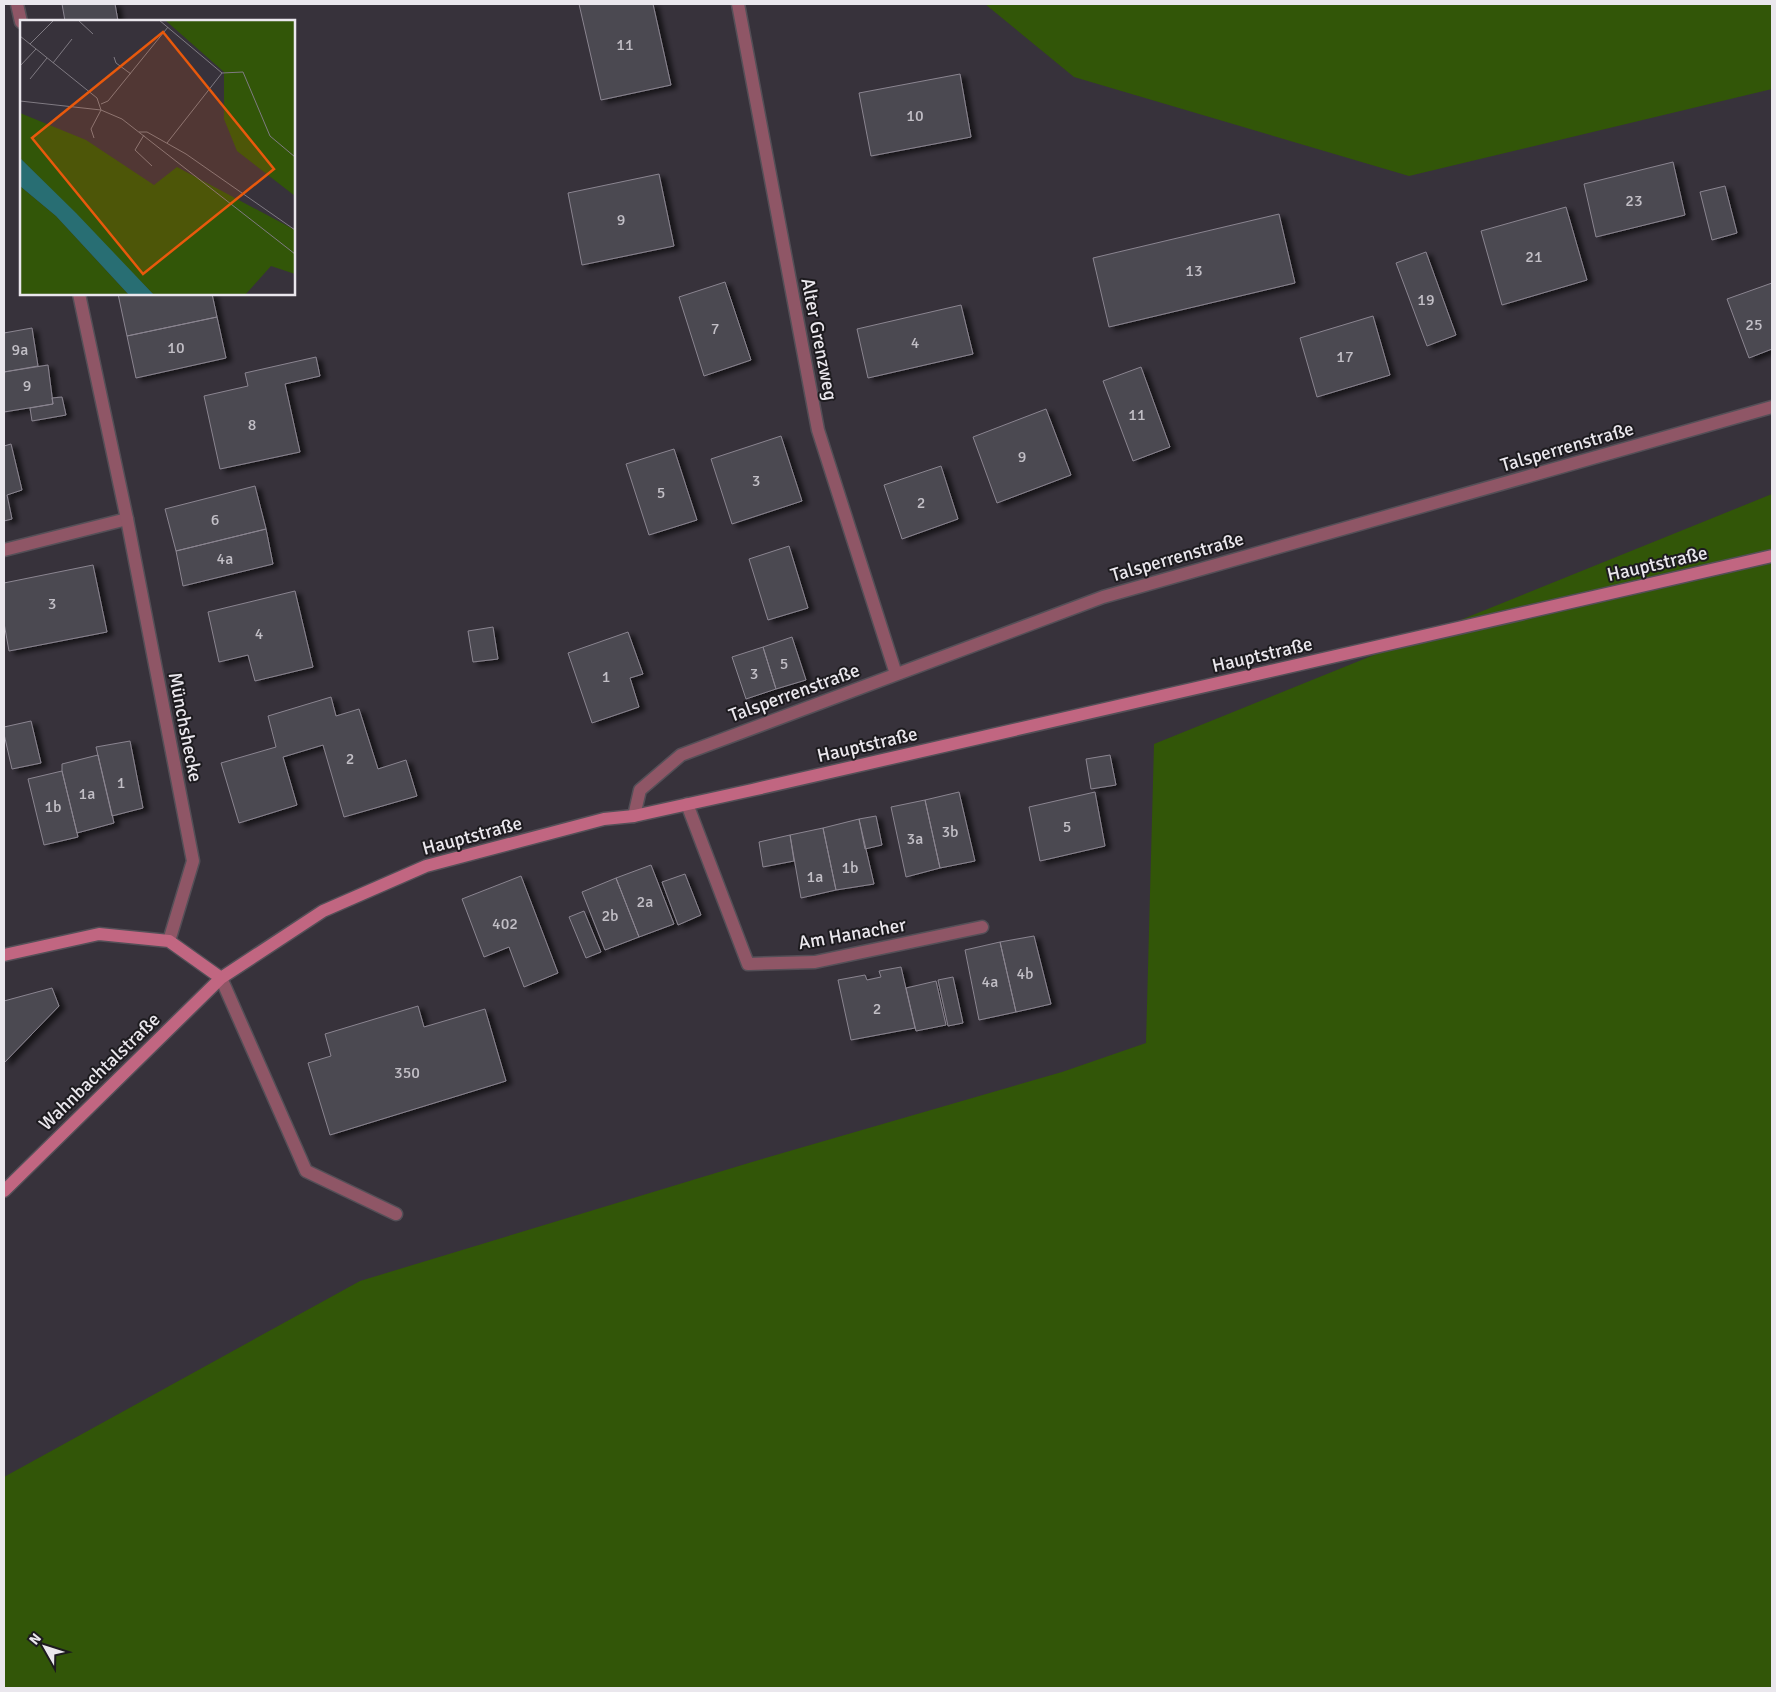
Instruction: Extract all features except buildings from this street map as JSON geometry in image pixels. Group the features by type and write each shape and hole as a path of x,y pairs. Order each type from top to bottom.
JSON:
{"main road":[{"name":"Hauptstraße","path":"221,978 323,911 426,866 604,819 634,816 1772,556"},
{"path":"4,955 99,934 169,941 221,978"},
{"name":"Wahnbachtalstraße","path":"4,1191 221,978"}],"street":[{"path":"17,4 21,20"},
{"name":"Alter Grenzweg","path":"738,4 818,430 896,674"},
{"name":"Münchshecke","path":"79,295 128,519 193,861 169,941"},
{"name":"Talsperrenstraße","path":"634,816 640,790 681,755 1103,596 1772,407"},
{"path":"4,550 128,519"},
{"name":"Am Hanacher","path":"687,804 748,964 815,962 982,928"},
{"path":"221,978 306,1171 396,1214"}],"green space":[{"path":"985,4 1772,4 1772,89 1409,176 1074,77"},
{"path":"1772,494 1772,1688 4,1688 4,1477 360,1281 752,1162 1062,1072 1146,1043 1154,744"}]}
